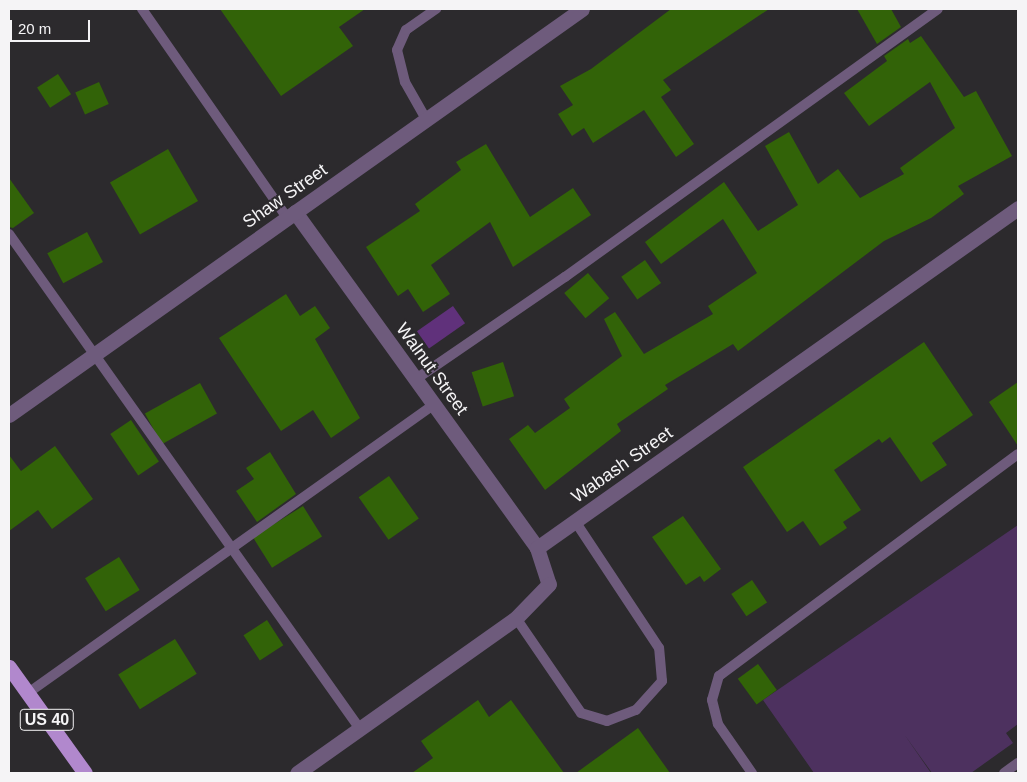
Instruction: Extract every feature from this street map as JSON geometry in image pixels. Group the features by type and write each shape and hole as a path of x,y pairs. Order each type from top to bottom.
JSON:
{"main road":[{"name":"US 40","path":"9,667 85,773"}],"street":[{"name":"Shaw Street","path":"9,415 582,9"},
{"name":"Wabash Street","path":"537,548 1018,208"},
{"name":"Walnut Street","path":"291,215 416,379 537,548"},
{"path":"297,773 516,618 548,584 537,548"}],"lane":[{"path":"142,9 291,215"},
{"path":"426,120 405,82 397,50 406,30 436,9"},
{"path":"416,379 565,277 938,9"},
{"path":"9,234 231,550 360,729"},
{"path":"28,693 434,404"},
{"path":"752,773 718,724 712,700 719,676 1018,454"},
{"path":"516,618 581,713 607,721 636,710 662,682 658,648 575,521"},
{"path":"1004,773 1018,763"}],"shaded area":[{"path":"453,306 465,323 429,348 417,331"},
{"path":"1018,525 1018,724 1006,733 1013,743 971,773 932,773 904,734 931,773 814,773 763,700"}],"building":[{"path":"220,9 365,9 339,27 353,46 281,96"},
{"path":"671,9 769,9 663,80 671,90 661,97 694,144 676,157 644,110 593,143 584,128 572,136 558,114 573,105 560,86 591,69"},
{"path":"857,9 891,9 901,27 877,44"},
{"path":"921,36 964,97 976,91 1012,156 958,186 964,194 931,218 884,241 738,351 733,344 665,385 668,389 617,424 621,431 545,490 509,439 528,425 535,433 570,408 564,399 622,356 604,319 615,312 644,354 713,314 708,306 757,273 723,219 661,264 645,242 724,182 758,231 798,205 765,146 789,132 818,184 838,169 860,198 904,174 900,168 955,128 930,82 869,126 844,93 887,61 884,56 908,39 910,43"},
{"path":"58,74 71,94 50,108 37,88"},
{"path":"99,82 109,104 85,115 75,93"},
{"path":"486,144 530,217 573,188 591,215 513,267 490,222 431,265 450,294 423,312 408,289 398,296 366,247 420,211 415,204 461,170 456,162"},
{"path":"168,149 198,201 140,234 110,182"},
{"path":"9,178 34,213 13,228 9,227"},
{"path":"87,232 103,262 63,283 47,253"},
{"path":"645,260 661,283 637,300 621,277"},
{"path":"588,273 609,298 585,318 564,293"},
{"path":"286,294 300,316 315,306 330,328 315,339 360,418 331,438 313,410 281,431 219,338"},
{"path":"924,342 973,415 932,443 947,465 921,482 890,437 882,443 879,439 834,470 861,510 843,522 847,528 820,546 803,521 787,532 743,467"},
{"path":"503,362 514,396 483,406 472,372"},
{"path":"1018,382 1018,446 989,402"},
{"path":"200,383 217,414 162,444 145,414"},
{"path":"131,420 159,461 138,475 110,434"},
{"path":"55,446 93,499 52,529 38,510 9,531 9,455 21,471"},
{"path":"270,452 296,494 257,522 236,491 254,479 246,468"},
{"path":"389,476 419,519 389,540 359,497"},
{"path":"303,506 322,537 272,568 253,537"},
{"path":"683,516 721,569 704,582 700,576 686,585 652,537"},
{"path":"119,557 140,590 106,611 85,578"},
{"path":"752,580 767,602 746,616 731,594"},
{"path":"267,620 283,645 260,660 244,635"},
{"path":"175,639 197,674 140,709 118,675"},
{"path":"758,664 777,690 757,705 738,679"},
{"path":"478,700 489,717 511,700 564,773 412,773 433,758 421,741"},
{"path":"638,728 670,773 576,773"}]}
